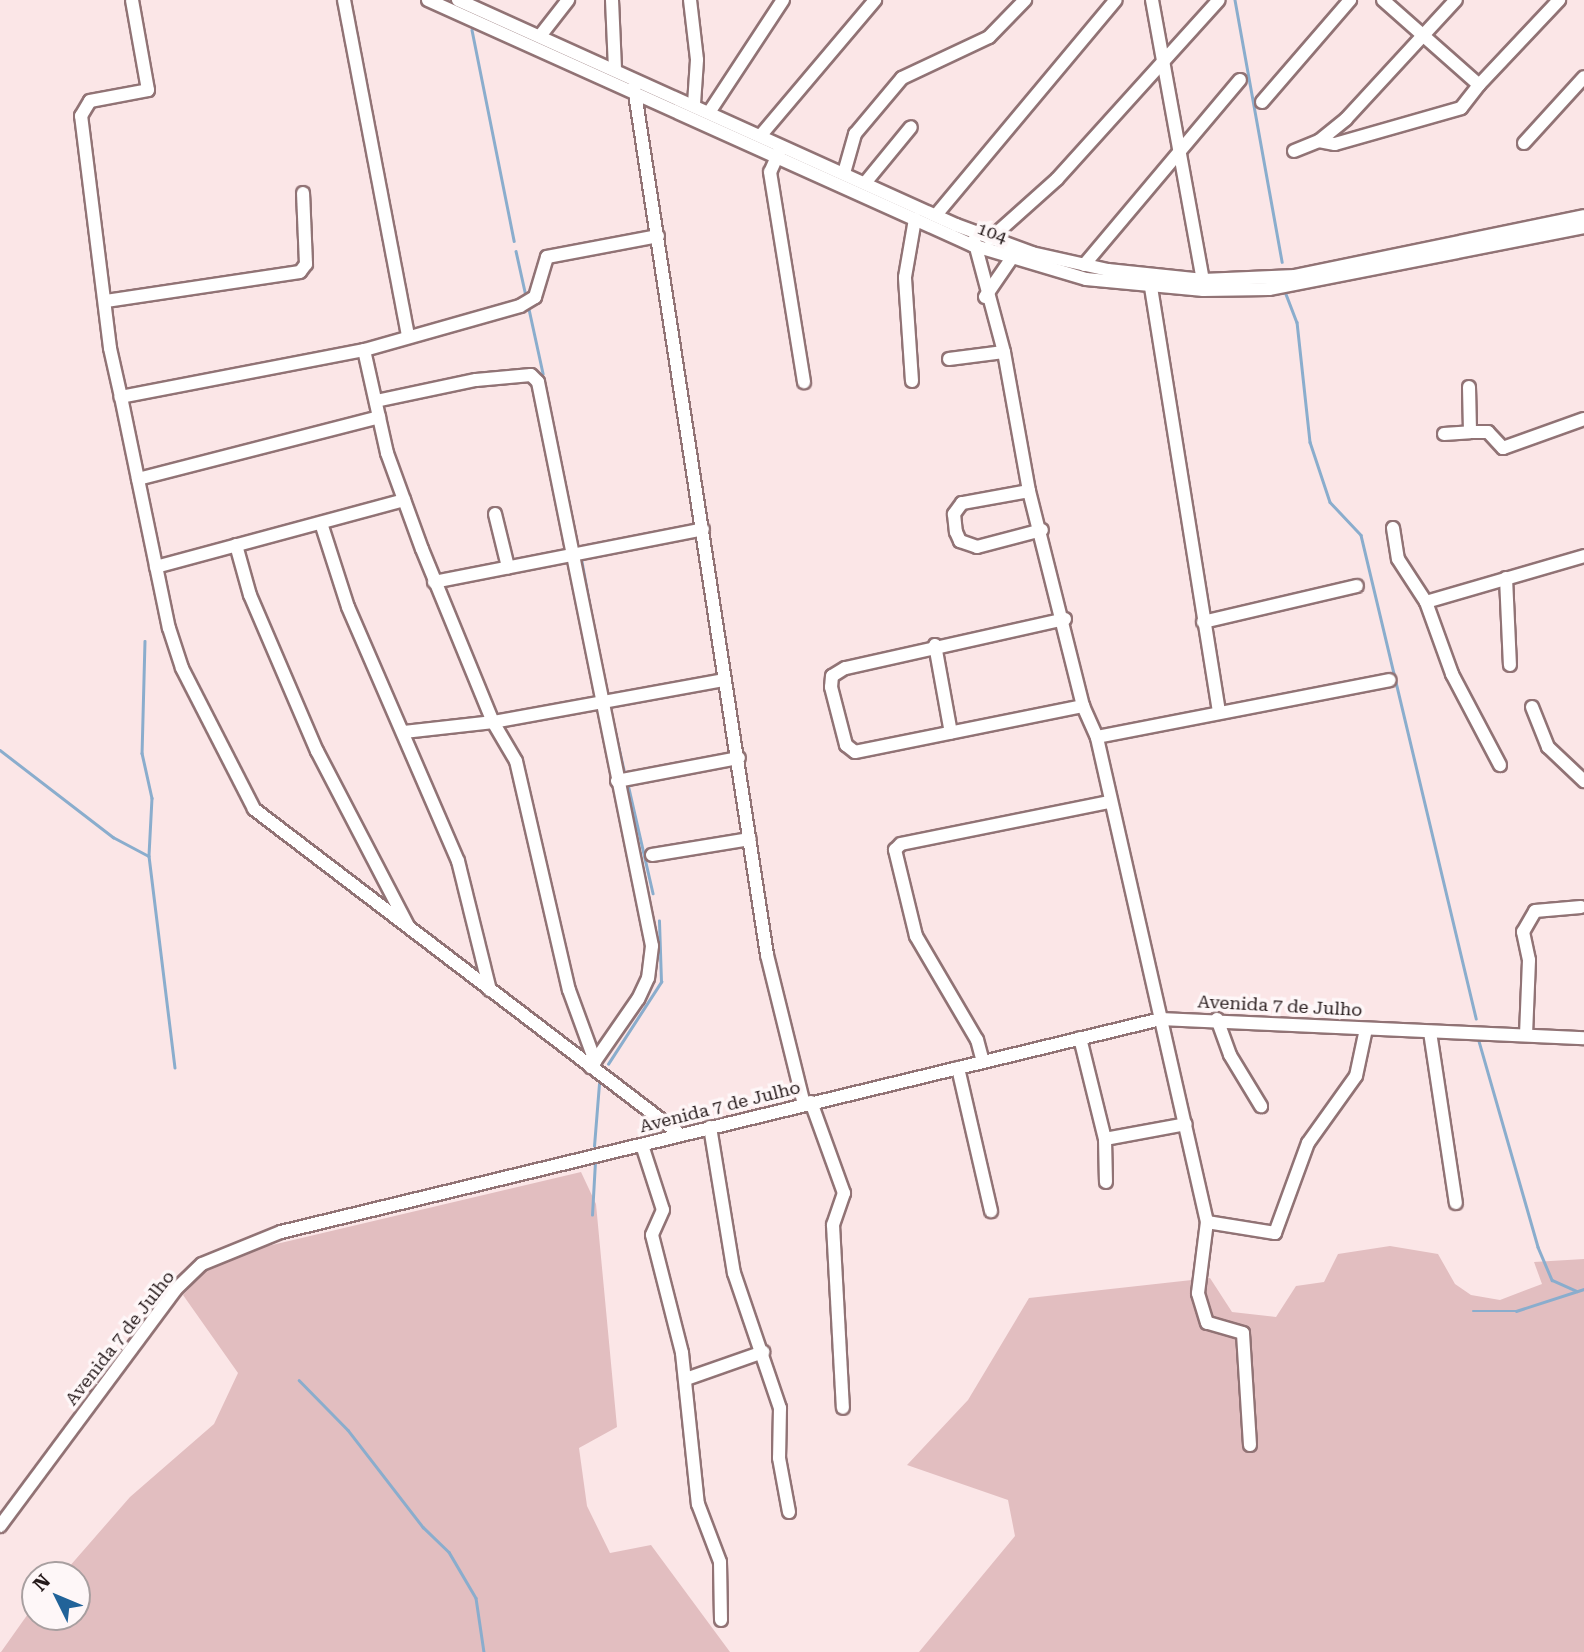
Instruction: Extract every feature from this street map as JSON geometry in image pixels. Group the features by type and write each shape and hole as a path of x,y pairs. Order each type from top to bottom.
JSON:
{"street":[{"path":"132,0 148,90 90,101 81,116 121,397 156,568 182,668 254,809 411,931 593,1064 681,1135"},
{"path":"344,0 408,336"},
{"name":"104","path":"428,0 465,6 635,92 779,151 915,219 975,239 1011,259 1086,279 1288,282 1584,227"},
{"path":"540,36 568,0"},
{"path":"612,0 615,70"},
{"path":"690,0 698,60 694,104"},
{"path":"710,111 783,0"},
{"path":"761,135 875,0"},
{"path":"844,173 855,134 902,78 989,37 1024,0"},
{"path":"936,215 1116,0"},
{"path":"1152,0 1160,60 1203,279"},
{"path":"990,239 1057,179 1160,60 1219,0"},
{"path":"1262,102 1350,0"},
{"path":"1383,0 1479,85"},
{"path":"1294,151 1319,141 1456,0"},
{"path":"1319,141 1335,144 1461,108 1479,85 1559,0"},
{"path":"465,6 710,111 761,135 779,151 844,173 936,215 975,239 990,239 1150,281 1203,279 1288,282"},
{"path":"1524,142 1584,76"},
{"path":"631,78 658,236 724,680 739,758 767,956 808,1103 844,1193 833,1225 844,1408"},
{"path":"1084,265 1177,150 1240,80"},
{"path":"866,183 911,127"},
{"path":"779,151 770,172 804,382"},
{"path":"106,301 300,272 306,264 303,193"},
{"path":"1355,270 1584,216"},
{"path":"912,381 905,277 915,219"},
{"path":"121,397 364,350 531,300 547,257 658,236"},
{"path":"975,239 985,297 1003,352 1030,491 1065,619 1083,706 1097,737 1207,1222 1198,1293 1207,1323 1243,1333 1250,1445"},
{"path":"985,297 1011,259"},
{"path":"1150,281 1219,712"},
{"path":"364,350 379,417 404,500 434,582 493,722 522,781 569,990 593,1064"},
{"path":"949,359 1003,352"},
{"path":"376,401 476,380 536,377 573,553 652,965 625,1020 593,1064"},
{"path":"1469,387 1470,432"},
{"path":"138,480 379,417"},
{"path":"1444,434 1489,432 1509,450 1559,424 1584,419"},
{"path":"1030,491 962,503 954,514 956,533 960,541 977,547 1042,530"},
{"path":"156,568 404,500"},
{"path":"495,514 508,566"},
{"path":"321,523 348,607 458,861 490,990"},
{"path":"1393,528 1398,559 1426,602 1452,674 1500,765"},
{"path":"434,582 703,529"},
{"path":"236,545 254,605 317,751 411,931"},
{"path":"1426,602 1584,556"},
{"path":"1506,578 1510,665"},
{"path":"1203,622 1357,586"},
{"path":"1065,619 935,645 838,670 831,687 846,745 855,752 1083,706"},
{"path":"935,645 951,733"},
{"path":"404,732 493,722 600,699 724,680"},
{"path":"1097,737 1389,681"},
{"path":"1532,707 1548,747 1584,781"},
{"path":"617,781 739,758"},
{"path":"983,1062 977,1040 916,936 895,850 901,844 1110,803"},
{"path":"652,855 750,839"},
{"path":"1526,1035 1529,960 1523,932 1535,911 1581,907"},
{"name":"Avenida 7 de Julho","path":"0,1526 176,1290 202,1264 281,1232 1161,1019 1217,1019 1584,1038"},
{"path":"1217,1019 1230,1055 1261,1106"},
{"path":"1207,1222 1275,1233 1308,1143 1356,1076 1366,1028"},
{"path":"1430,1032 1456,1203"},
{"path":"1080,1038 1105,1139 1106,1182"},
{"path":"957,1068 991,1210"},
{"path":"1105,1139 1186,1124"},
{"path":"710,1127 734,1273 780,1408 779,1458 789,1512"},
{"path":"642,1145 663,1210 652,1235 686,1378 698,1504 720,1562 720,1620"},
{"path":"686,1378 763,1352"}],"shaded area":[{"path":"581,1172 596,1204 617,1427 579,1448 587,1506 610,1553 651,1545 730,1652 1,1652 21,1624 21,1631 91,1631 91,1561 74,1561 130,1497 214,1424 238,1373 183,1295 206,1270 255,1249"},
{"path":"1390,1246 1438,1254 1455,1284 1471,1295 1500,1300 1542,1284 1534,1262 1584,1259 1584,1652 919,1652 1015,1536 1008,1500 907,1465 968,1400 1029,1298 1210,1278 1232,1312 1276,1317 1296,1286 1324,1282 1338,1254"}],"waterway":[{"path":"1235,0 1282,262"},
{"path":"472,30 514,241"},
{"path":"516,251 526,296"},
{"path":"1286,294 1297,322 1310,442 1330,502 1361,535 1476,1018"},
{"path":"529,309 543,373"},
{"path":"548,400 577,541"},
{"path":"581,556 594,628"},
{"path":"145,641 142,753 152,798 149,856 175,1067"},
{"path":"612,717 624,770"},
{"path":"0,750 113,837 148,856"},
{"path":"628,784 653,893"},
{"path":"608,1064 661,982 659,921"},
{"path":"1479,1041 1538,1247 1552,1280 1577,1291"},
{"path":"594,1146 599,1084"},
{"path":"592,1215 595,1162"},
{"path":"1473,1311 1516,1311 1584,1289"},
{"path":"299,1380 348,1430 423,1527 449,1552 476,1598 484,1652"}]}
